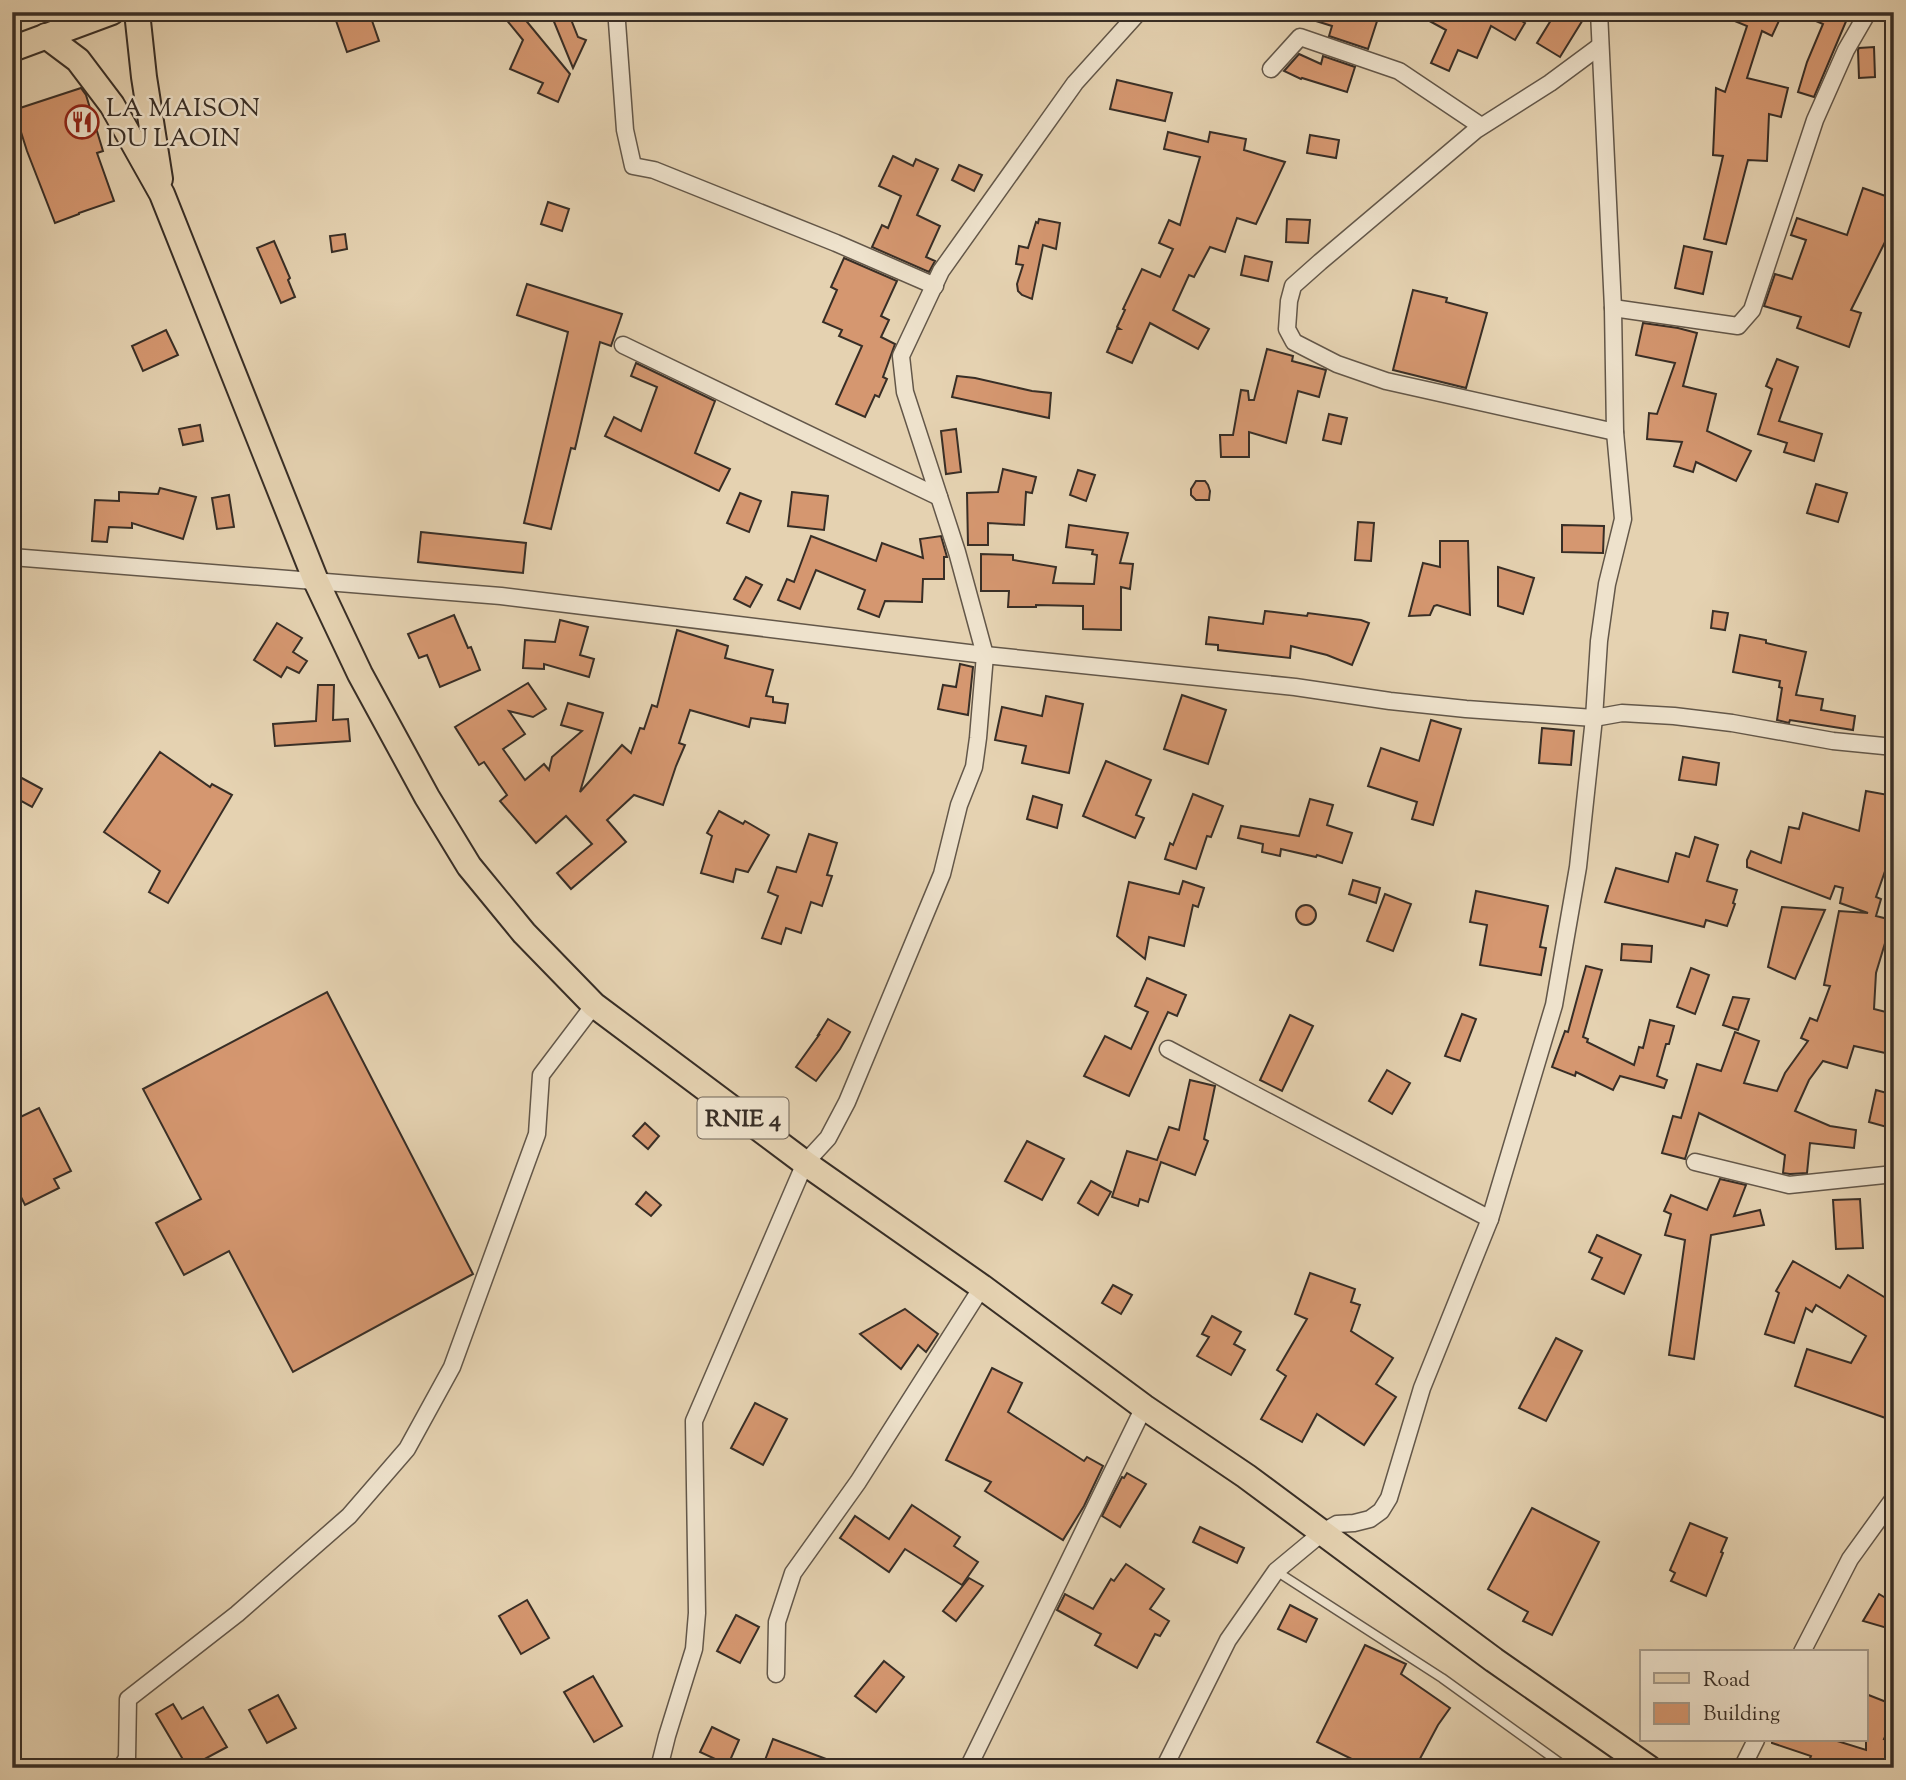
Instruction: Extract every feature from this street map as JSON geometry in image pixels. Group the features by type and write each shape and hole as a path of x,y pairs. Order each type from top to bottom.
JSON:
{"main road":[{"path":"12,50 112,12"},
{"name":"RNIE 4","path":"138,12 144,77 163,194"},
{"name":"RNIE 4","path":"47,36 78,60 112,105 163,194 316,581 359,674 427,797 469,866 524,933 594,1005 805,1163 982,1287 1144,1407 1246,1476 1494,1660 1649,1768"}],"street":[{"path":"619,12 617,22 625,130 633,166 654,170 935,286"},
{"path":"659,1768 694,1649 697,1613 694,1421 805,1163 828,1138 847,1102 942,874 960,805 974,767 985,655 957,552 905,392 901,356 941,271 1075,83 1139,12"},
{"path":"1164,1768 1228,1640 1276,1571 1323,1532 1337,1524 1370,1519 1381,1511 1389,1498 1422,1388 1490,1219 1554,1005 1578,867 1607,584 1623,519 1615,432 1613,307 1599,12"},
{"path":"1613,307 1738,326 1752,310 1815,120 1846,50 1868,12"},
{"path":"1270,69 1300,37 1399,71 1481,126"},
{"path":"1600,46 1550,83 1481,126 1293,286 1287,329 1294,342 1337,364 1386,381 1615,432"},
{"path":"623,345 939,496"},
{"path":"12,557 501,596 1453,708 1594,718 1622,713 1674,716 1833,741 1894,747"},
{"path":"121,1768 127,1758 128,1699 237,1614 349,1516 407,1449 452,1367 537,1134 541,1075 594,1005"},
{"path":"1168,1049 1490,1219"},
{"path":"1695,1162 1789,1185 1894,1174"},
{"path":"776,1674 777,1622 793,1573 858,1482 982,1287"},
{"path":"968,1768 1144,1407"},
{"path":"1803,1650 1850,1559 1894,1498"},
{"path":"1742,1768 1755,1742"}],"lane":[{"path":"1276,1571 1442,1678 1567,1768"}],"building":[{"path":"333,12 369,12 379,41 347,52"},
{"path":"500,12 519,12 570,74 558,102 538,93 543,83 510,69 523,40"},
{"path":"550,12 568,12 578,37 586,40 573,68"},
{"path":"1301,12 1380,12 1368,49 1329,36 1332,26 1300,16"},
{"path":"1413,12 1506,12 1525,23 1515,40 1491,26 1477,58 1458,50 1449,71 1431,63 1446,30"},
{"path":"1556,12 1575,12 1584,18 1560,57 1537,43"},
{"path":"1713,12 1783,12 1772,36 1762,31 1747,78 1788,88 1781,117 1769,114 1767,161 1748,160 1726,244 1704,239 1723,156 1713,155 1716,88 1725,92 1747,26"},
{"path":"1795,12 1850,12 1814,97 1798,92 1823,24"},
{"path":"1874,47 1875,77 1859,78 1858,50"},
{"path":"1299,54 1321,64 1323,56 1355,67 1347,92 1301,79 1284,71"},
{"path":"1117,80 1172,93 1165,121 1110,109"},
{"path":"81,88 86,95 103,151 97,153 114,201 55,223 14,110"},
{"path":"1168,132 1208,142 1210,132 1246,139 1244,150 1285,162 1256,224 1237,218 1225,252 1210,247 1194,277 1189,275 1173,310 1209,329 1198,349 1150,323 1132,363 1107,352 1117,329 1120,329 1117,327 1125,310 1123,309 1142,269 1160,277 1173,249 1159,243 1169,220 1180,225 1200,157 1164,149"},
{"path":"1310,135 1339,140 1336,158 1307,153"},
{"path":"893,156 913,166 916,159 938,169 917,215 940,226 926,257 935,261 929,272 872,247 882,225 888,228 901,196 879,186"},
{"path":"959,165 982,175 974,191 952,180"},
{"path":"1863,188 1894,199 1894,224 1851,310 1861,313 1849,347 1797,328 1801,317 1764,306 1775,274 1792,279 1806,240 1791,235 1797,218 1847,235"},
{"path":"548,202 569,209 562,231 541,224"},
{"path":"1039,219 1060,223 1056,249 1043,245 1032,299 1018,291 1017,284 1023,265 1016,264 1019,246 1028,248"},
{"path":"1287,219 1310,220 1308,243 1286,242"},
{"path":"345,234 347,249 332,252 330,236"},
{"path":"274,241 295,297 281,303 257,248"},
{"path":"1684,246 1712,252 1703,294 1675,288"},
{"path":"1245,256 1272,262 1268,281 1241,275"},
{"path":"844,258 897,281 881,316 889,320 881,337 895,344 883,377 887,379 879,397 875,395 865,417 836,404 862,346 839,336 842,330 823,322 837,290 831,287"},
{"path":"527,284 622,314 611,346 600,342 575,449 571,448 551,529 524,523 568,332 517,315"},
{"path":"1413,290 1447,298 1446,302 1487,313 1466,388 1393,370"},
{"path":"1643,323 1697,333 1683,386 1716,394 1707,431 1751,451 1736,481 1696,462 1693,472 1674,466 1682,442 1647,439 1649,413 1657,414 1675,363 1636,355"},
{"path":"166,330 178,355 143,371 132,346"},
{"path":"1267,349 1293,356 1292,361 1326,370 1319,397 1298,391 1286,443 1249,432 1249,457 1221,457 1220,435 1233,435 1241,390 1248,391 1249,400 1254,400"},
{"path":"1777,359 1798,367 1779,421 1822,434 1814,461 1784,452 1787,443 1758,434 1772,389 1766,386"},
{"path":"636,363 715,401 695,453 730,469 719,491 605,436 614,417 641,431 657,387 631,376"},
{"path":"957,376 1051,393 1049,418 952,397"},
{"path":"1329,414 1347,418 1341,444 1323,440"},
{"path":"200,425 203,441 183,445 179,429"},
{"path":"956,429 961,472 946,474 941,431"},
{"path":"1003,469 1036,477 1032,493 1026,492 1024,525 988,523 988,545 968,545 967,493 998,492"},
{"path":"1078,470 1095,475 1086,501 1070,495"},
{"path":"1196,481 1205,481 1208,485 1209,500 1196,500 1191,495"},
{"path":"1816,484 1847,493 1838,522 1807,513"},
{"path":"160,488 196,497 183,539 132,523 132,528 109,527 107,542 92,541 95,500 119,501 119,492 158,494"},
{"path":"792,492 828,496 824,530 788,526"},
{"path":"740,493 761,501 749,532 727,523"},
{"path":"229,495 234,527 217,529 212,498"},
{"path":"1358,522 1374,523 1371,561 1355,560"},
{"path":"1069,525 1128,533 1120,563 1133,564 1130,589 1121,587 1121,630 1083,629 1083,606 1008,607 1009,591 981,591 981,554 1013,555 1013,560 1056,567 1053,583 1094,584 1097,555 1092,554 1093,550 1066,547"},
{"path":"1562,525 1604,526 1603,553 1562,552"},
{"path":"421,532 526,543 523,573 418,562"},
{"path":"811,536 876,561 882,543 923,558 920,539 941,536 947,557 944,557 944,579 923,579 922,602 885,601 879,617 858,609 865,590 816,570 800,609 778,600 787,579 794,582"},
{"path":"1440,541 1468,541 1470,615 1437,605 1430,615 1409,616 1423,563 1440,567"},
{"path":"1498,567 1534,578 1523,614 1498,606"},
{"path":"746,577 762,585 750,607 734,599"},
{"path":"1265,611 1307,616 1308,613 1369,623 1352,665 1327,655 1291,646 1290,658 1218,650 1218,645 1206,644 1209,617 1263,624"},
{"path":"1713,611 1728,613 1725,630 1711,628"},
{"path":"454,615 480,670 440,687 427,655 419,658 408,634"},
{"path":"560,620 588,627 580,655 594,659 589,677 544,664 544,669 523,668 525,640 555,642"},
{"path":"277,623 302,638 293,652 307,661 299,673 287,667 281,677 254,660"},
{"path":"677,630 728,646 725,658 773,670 766,696 773,697 773,702 788,704 785,723 751,718 749,727 690,710 679,743 685,745 663,805 634,795 607,820 626,842 571,889 557,873 592,844 566,816 536,843 500,801 507,795 484,762 479,765 455,727 528,683 546,709 533,717 509,711 525,734 503,749 525,780 544,764 549,770 552,757 582,731 561,725 568,703 603,713 580,792 622,745 631,753 640,728 644,729 652,705 657,707"},
{"path":"1740,635 1806,652 1796,695 1823,699 1821,710 1855,716 1853,730 1777,720 1782,688 1779,687 1780,681 1733,672"},
{"path":"960,664 973,667 968,715 938,709 943,685 956,687"},
{"path":"318,685 334,685 333,720 348,719 350,741 275,746 273,724 316,721"},
{"path":"1182,695 1226,710 1208,764 1164,749"},
{"path":"1046,696 1083,704 1069,773 1022,763 1026,746 995,740 1002,707 1042,716"},
{"path":"1431,720 1461,729 1433,825 1412,819 1417,802 1368,786 1381,748 1419,761"},
{"path":"1542,728 1574,731 1571,765 1539,763"},
{"path":"160,752 210,787 212,784 232,795 168,903 149,892 160,871 104,832"},
{"path":"1683,757 1719,763 1716,785 1679,780"},
{"path":"1106,761 1151,780 1136,815 1144,818 1135,838 1083,816"},
{"path":"18,776 42,789 32,807 12,796 12,787"},
{"path":"1866,791 1894,796 1894,858 1890,857 1876,897 1881,899 1876,916 1892,920 1876,973 1874,1009 1894,1014 1894,1055 1854,1046 1847,1068 1823,1061 1809,1080 1795,1111 1830,1126 1856,1130 1854,1148 1810,1143 1807,1173 1783,1173 1785,1155 1699,1113 1685,1159 1662,1153 1673,1116 1681,1118 1697,1064 1721,1071 1735,1032 1759,1041 1744,1083 1777,1091 1785,1073 1808,1041 1801,1038 1810,1018 1817,1021 1830,986 1824,985 1839,911 1868,913 1840,903 1843,888 1835,886 1830,899 1747,867 1747,860 1751,851 1781,863 1789,827 1799,829 1803,813 1859,831"},
{"path":"1193,794 1223,806 1211,837 1207,836 1196,869 1165,859"},
{"path":"1033,796 1062,805 1057,828 1027,819"},
{"path":"1310,799 1333,805 1327,825 1352,833 1342,863 1317,855 1316,857 1281,849 1280,856 1262,852 1263,844 1238,838 1241,826 1299,836"},
{"path":"719,811 743,824 745,821 769,835 748,872 736,869 733,882 701,873 712,836 707,833"},
{"path":"809,834 837,843 827,875 832,876 822,906 811,902 801,933 786,928 781,944 762,938 778,896 768,892 777,867 796,872"},
{"path":"1695,837 1718,845 1707,881 1737,890 1727,926 1706,920 1704,927 1605,902 1616,868 1668,882 1676,853 1689,857"},
{"path":"1353,880 1380,888 1376,903 1349,894"},
{"path":"1183,881 1204,888 1198,907 1193,905 1184,946 1149,937 1145,959 1117,936 1129,882 1179,894"},
{"path":"1476,891 1548,906 1540,947 1546,948 1541,975 1480,965 1487,925 1470,922"},
{"path":"1385,894 1411,904 1393,951 1367,941"},
{"path":"1306,905 1313,908 1316,915 1313,922 1306,925 1299,922 1296,915 1299,908"},
{"path":"1782,907 1825,910 1795,979 1768,967"},
{"path":"1622,944 1652,946 1651,962 1621,960"},
{"path":"1586,966 1602,970 1583,1037 1588,1039 1587,1042 1634,1065 1639,1047 1643,1048 1650,1020 1674,1026 1657,1076 1667,1080 1664,1088 1620,1076 1613,1090 1576,1072 1575,1076 1552,1067 1565,1031 1568,1032"},
{"path":"1691,968 1709,975 1695,1014 1677,1007"},
{"path":"1147,978 1186,995 1177,1016 1168,1012 1129,1096 1084,1076 1105,1036 1131,1049 1148,1012 1135,1006"},
{"path":"327,992 473,1274 293,1372 229,1251 184,1275 156,1223 201,1199 143,1089"},
{"path":"1733,997 1749,999 1738,1030 1723,1025"},
{"path":"1462,1014 1476,1019 1460,1061 1445,1056"},
{"path":"1290,1015 1313,1026 1282,1091 1260,1080"},
{"path":"828,1019 850,1032 816,1081 796,1067"},
{"path":"1387,1070 1410,1083 1392,1114 1369,1101"},
{"path":"1190,1080 1215,1086 1204,1139 1208,1141 1195,1175 1161,1162 1148,1202 1140,1199 1138,1206 1112,1197 1127,1151 1157,1160 1169,1127 1179,1130"},
{"path":"1876,1090 1894,1095 1894,1129 1869,1122"},
{"path":"39,1108 71,1171 54,1179 59,1188 25,1205 18,1191 12,1194 12,1121"},
{"path":"645,1123 659,1136 648,1149 633,1136"},
{"path":"1027,1141 1064,1159 1042,1200 1005,1181"},
{"path":"1720,1179 1746,1185 1734,1216 1760,1210 1764,1225 1711,1235 1694,1359 1669,1355 1685,1240 1665,1235 1671,1214 1664,1211 1671,1195 1707,1210"},
{"path":"1091,1181 1111,1192 1098,1215 1078,1203"},
{"path":"646,1192 661,1205 651,1216 636,1204"},
{"path":"1860,1199 1863,1248 1836,1249 1833,1200"},
{"path":"1597,1235 1641,1255 1624,1294 1592,1279 1602,1258 1589,1252"},
{"path":"1793,1261 1840,1288 1848,1275 1894,1303 1894,1421 1795,1386 1807,1349 1851,1363 1866,1336 1816,1305 1812,1312 1806,1308 1794,1343 1765,1334 1779,1293 1776,1291"},
{"path":"1310,1273 1355,1289 1351,1302 1360,1305 1351,1331 1393,1358 1376,1384 1396,1397 1364,1445 1317,1414 1302,1442 1261,1419 1286,1376 1277,1370 1307,1319 1295,1314"},
{"path":"1113,1285 1132,1295 1121,1314 1102,1303"},
{"path":"905,1309 938,1334 926,1352 918,1345 901,1369 860,1334"},
{"path":"1212,1316 1241,1332 1234,1344 1245,1350 1231,1375 1197,1356 1209,1337 1202,1334"},
{"path":"1556,1338 1582,1351 1546,1421 1519,1408"},
{"path":"992,1368 1022,1383 1008,1412 1084,1461 1087,1457 1103,1466 1084,1506 1063,1540 985,1491 991,1482 946,1460"},
{"path":"755,1403 787,1419 763,1465 731,1448"},
{"path":"1127,1473 1146,1484 1120,1527 1102,1516 1122,1477"},
{"path":"912,1505 960,1537 954,1546 978,1562 962,1585 905,1549 889,1572 840,1538 855,1516 889,1539"},
{"path":"1532,1508 1599,1542 1552,1635 1523,1621 1528,1612 1488,1589"},
{"path":"1690,1523 1727,1538 1706,1596 1671,1581 1675,1573 1670,1570"},
{"path":"1200,1527 1244,1548 1237,1563 1193,1542"},
{"path":"1126,1564 1164,1589 1150,1609 1169,1621 1160,1636 1155,1634 1137,1668 1095,1645 1101,1634 1057,1610 1065,1594 1093,1609 1111,1579 1114,1581"},
{"path":"969,1578 983,1586 956,1621 943,1611"},
{"path":"1879,1594 1894,1603 1894,1630 1863,1621"},
{"path":"527,1600 549,1638 521,1654 499,1616"},
{"path":"1290,1605 1317,1619 1306,1642 1278,1629"},
{"path":"736,1615 759,1627 740,1663 717,1651"},
{"path":"1365,1645 1406,1664 1401,1674 1450,1708 1415,1768 1370,1768 1317,1742"},
{"path":"884,1661 904,1677 876,1712 855,1696"},
{"path":"593,1676 622,1726 594,1742 564,1692"},
{"path":"278,1695 296,1728 267,1743 249,1710"},
{"path":"1868,1695 1894,1705 1894,1717 1884,1739 1894,1742 1888,1758 1894,1760 1894,1768 1806,1768 1811,1756 1772,1742 1840,1742 1866,1750"},
{"path":"173,1704 182,1719 203,1707 227,1747 188,1768 156,1714"},
{"path":"712,1727 739,1740 728,1765 700,1752"},
{"path":"773,1739 845,1766 762,1768"}],"place":[{"name":"LA MAISON DU LAOIN","path":"82,122"}]}
